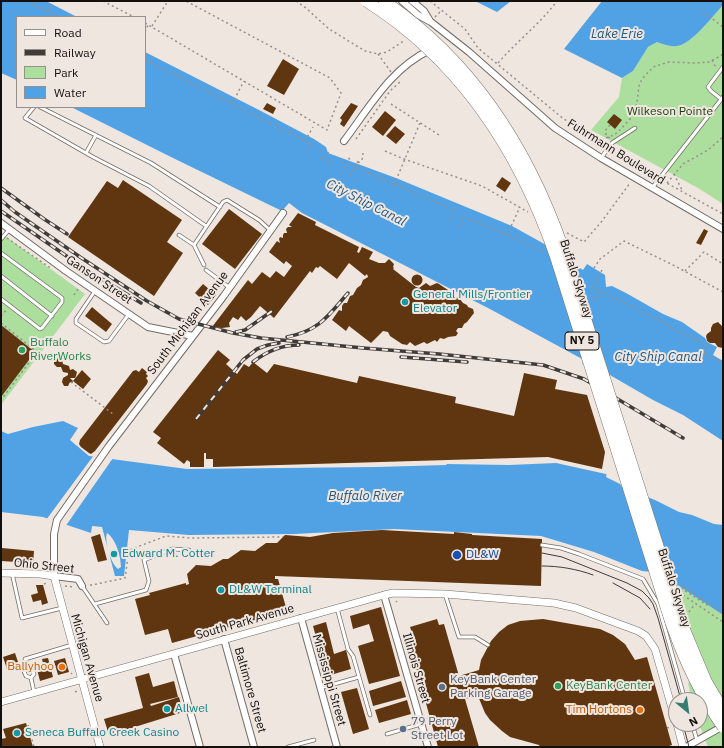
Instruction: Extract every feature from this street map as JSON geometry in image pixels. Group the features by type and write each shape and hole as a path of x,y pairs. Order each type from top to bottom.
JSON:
{"highway":[{"name":"Buffalo Skyway","path":"366,1 389,17 423,45 461,84 499,134 528,186 546,228 556,258 671,623 694,679 723,726"},
{"name":"Buffalo Skyway","path":"384,1 408,18 430,38 462,69 479,89 511,134 537,182 548,207 562,248 685,632 706,681 723,710"}],"street":[{"name":"Fuhrmann Boulevard","path":"402,1 418,15 431,22 453,40 555,128 601,158 723,230"},
{"name":"Fuhrmann Boulevard","path":"412,1 424,11 431,22"},
{"path":"344,141 384,87 395,75 409,63 427,52 453,40"},
{"name":"South Michigan Avenue","path":"54,576 54,534 57,520 109,446 230,288 283,213"},
{"name":"Ganson Street","path":"1,223 28,245 148,327 194,336"},
{"name":"Ohio Street","path":"1,573 78,579 82,586"},
{"name":"Michigan Avenue","path":"54,576 100,747"},
{"name":"South Park Avenue","path":"1,702 393,593 444,594 554,603 576,608 638,631 646,636 655,649 668,698"},
{"name":"Illinois Street","path":"384,595 428,747"},
{"name":"Mississippi Street","path":"301,618 337,747"},
{"name":"Baltimore Street","path":"224,640 254,747"},
{"path":"174,654 200,747"},
{"path":"678,732 684,747 723,726"}],"lane":[{"path":"652,188 722,98 711,91 708,87 723,67"},
{"path":"33,108 25,118 86,153 149,186 206,226"},
{"path":"42,108 151,163 220,207"},
{"path":"601,158 612,143 635,128"},
{"path":"86,153 96,135"},
{"path":"194,245 223,202 227,200 259,220 270,230"},
{"path":"1,239 9,230"},
{"path":"179,235 194,245 204,265"},
{"path":"1,253 62,298 62,302 40,329 1,300"},
{"path":"206,270 230,288"},
{"path":"1,276 52,316"},
{"path":"95,291 76,319 76,324 104,342 109,341 129,314"},
{"path":"542,545 561,548 580,554 643,579 658,604 683,692"},
{"path":"95,604 146,590 149,581 144,560 172,549 189,550"},
{"path":"12,573 22,618 62,608"},
{"path":"82,586 107,623"},
{"path":"444,594 459,637 475,637 488,645"},
{"path":"337,608 348,649 353,656 370,715"},
{"path":"34,692 31,678 34,674 32,667 27,665 25,659 72,645"},
{"path":"320,688 359,677"},
{"path":"387,734 421,724"},
{"path":"694,732 697,740"},
{"path":"288,747 314,740"}],"path":[{"path":"27,1 58,16"},
{"path":"48,11 53,1"},
{"path":"103,1 132,16"},
{"path":"152,26 168,1"},
{"path":"146,24 327,130 341,94 330,78 186,1"},
{"path":"296,1 329,29 365,51 378,54 387,52 409,38"},
{"path":"430,1 465,29 478,48 560,116 604,148"},
{"path":"497,64 507,52 545,17 557,1"},
{"path":"436,16 442,10"},
{"path":"701,10 723,27"},
{"path":"146,30 149,25"},
{"path":"378,54 384,64 392,72"},
{"path":"600,145 604,139 614,135 631,118 637,102 639,86 642,79 653,67 669,62 695,63 712,60 723,54"},
{"path":"712,60 715,66"},
{"path":"146,61 311,144 306,153"},
{"path":"356,139 390,91 401,81 399,79"},
{"path":"232,104 244,81"},
{"path":"391,104 439,135"},
{"path":"394,185 420,123"},
{"path":"607,137 605,131 610,125"},
{"path":"305,141 313,127"},
{"path":"607,137 611,138"},
{"path":"667,183 683,164 708,150 723,137"},
{"path":"329,151 323,158 335,164"},
{"path":"385,151 482,186 533,214"},
{"path":"610,151 723,214"},
{"path":"363,153 362,160 358,163 356,168 454,211 450,221"},
{"path":"342,173 350,156"},
{"path":"350,176 358,161"},
{"path":"674,174 682,191"},
{"path":"564,232 584,242 602,221 634,178"},
{"path":"507,235 520,207"},
{"path":"459,226 463,216 548,254"},
{"path":"594,268 600,259 624,241 685,271 723,292"},
{"path":"685,271 704,252 723,264"},
{"path":"602,270 593,287 708,346 701,358"},
{"path":"74,295 79,288"},
{"path":"593,302 599,290"},
{"path":"1,316 9,306"},
{"path":"1,323 37,352 1,400"},
{"path":"704,353 723,363"},
{"path":"72,382 114,414"},
{"path":"65,586 74,587"},
{"path":"681,587 723,613"},
{"path":"678,592 723,622"},
{"path":"686,616 695,604"},
{"path":"28,725 34,747"}],"green space":[{"name":"Wilkeson Pointe","path":"723,5 723,204 698,188 591,130 619,97 622,78 633,71 648,47 657,42 671,46 682,45 701,30"},
{"name":"Buffalo RiverWorks","path":"1,233 85,294 1,405"},
{"path":"673,582 723,615 723,747 708,747 702,732 708,732 708,692 690,692 688,683 704,678"}],"water":[{"path":"1,1 46,1 75,16 16,16 16,80 1,73"},
{"path":"475,1 511,1 497,12"},
{"name":"Lake Erie","path":"602,1 723,1 723,5 701,30 682,45 671,46 657,42 648,47 633,71 622,78 564,49"},
{"name":"City Ship Canal","path":"146,53 314,139 326,147 328,153 396,178 512,226 548,246 563,258 583,270 587,264 605,275 606,287 612,286 663,314 682,322 705,338 707,342 717,347 713,355 723,361 723,447 642,396 582,364 584,360 488,308 302,213 289,203 282,211 73,108 146,108"},
{"name":"Buffalo River","path":"63,421 78,428 70,440 89,456 187,469 376,467 447,464 509,465 556,463 606,474 723,520 723,615 673,582 663,573 642,571 594,552 541,536 394,529 294,534 189,535 129,530 124,576 115,576 108,550 115,566 118,569 121,567 119,553 113,539 107,533 106,544 102,527 92,526 91,533 43,517 1,512 1,431 8,434"}],"pier":[{"path":"584,360 653,400 683,415 723,441 723,449 641,398 582,366"},
{"path":"94,455 113,458 65,527 46,520"},
{"path":"607,472 723,518 723,525 714,524 692,515 679,512 655,500 622,487 620,484 606,477"}],"building":[{"path":"283,59 299,69 284,95 267,86"},
{"path":"267,103 276,108 273,114 263,109"},
{"path":"351,103 358,106 344,127 340,124 342,120 340,118"},
{"path":"385,111 396,120 383,136 372,127"},
{"path":"614,114 622,120 615,129 607,122"},
{"path":"395,126 405,134 396,144 386,136"},
{"path":"502,177 511,183 505,192 496,186"},
{"path":"123,180 182,220 167,242 183,253 154,296 68,237 107,181 118,188"},
{"path":"229,209 262,234 235,269 202,244"},
{"path":"298,213 316,222 315,225 359,247 357,252 359,253 362,247 373,252 369,259 379,263 385,263 389,259 394,264 393,269 416,287 419,288 426,283 430,286 437,283 439,284 448,290 448,292 453,293 455,297 459,298 468,307 473,309 474,313 462,328 458,328 456,331 458,333 456,336 444,339 440,338 437,342 435,340 427,344 424,342 415,346 410,342 407,345 402,344 390,336 388,332 383,331 371,343 349,326 346,331 332,320 339,310 342,311 342,306 344,303 347,303 350,296 353,295 363,280 368,277 367,274 365,276 349,263 337,279 320,266 318,268 316,267 312,273 310,271 274,318 260,306 246,321 241,316 238,320 233,317 229,323 230,327 212,327 248,280 252,284 262,272 270,278 276,271 284,277 292,266 286,261 284,264 269,252 277,241 280,243 280,237 283,238 284,233 287,233 286,229 288,227 292,227 289,225"},
{"path":"704,229 708,231 701,245 696,243"},
{"path":"415,275 419,275 421,276 421,284 415,285 412,282 412,278"},
{"path":"203,284 216,295 208,305 195,293"},
{"path":"92,307 112,324 106,332 85,316"},
{"path":"718,322 723,327 723,348 718,347 715,343 710,343 707,341 706,336 711,331 713,324"},
{"path":"1,325 35,352 1,397"},
{"path":"218,350 230,360 226,364 237,374 244,364 249,367 253,362 267,373 274,364 357,383 359,376 456,397 455,403 514,416 524,373 557,380 555,389 587,395 605,452 602,469 548,457 213,467 213,459 206,459 206,453 204,453 204,467 190,467 190,462 187,460 184,464 157,443 161,438 153,432"},
{"path":"58,358 62,360 63,364 69,366 70,370 73,369 77,372 75,378 70,378 73,381 72,383 70,382 68,386 64,386 62,382 63,378 68,375 68,373 63,372 61,367 57,367 54,364 54,361"},
{"path":"142,368 147,372 147,384 95,451 91,454 89,453 81,447 79,444 80,440 133,371 136,370 139,372"},
{"path":"82,370 91,379 83,389 73,381"},
{"name":"DL&W Terminal","path":"382,530 454,534 454,532 472,535 542,539 541,586 275,576 275,579 278,579 287,611 172,643 168,629 145,635 135,599 150,595 149,593 186,583 186,585 189,584 187,574 196,565 211,566 223,559 228,559 241,550 255,551 266,543 277,543 285,535 310,537 333,533"},
{"path":"100,534 107,560 98,562 91,537"},
{"path":"2,548 34,551 33,563 1,561"},
{"path":"36,585 43,585 48,603 42,605 41,600 33,602 31,595 38,593"},
{"path":"381,607 400,676 369,684 358,646 374,641 369,624 353,629 350,616"},
{"name":"KeyBank Center","path":"437,619 439,625 444,624 459,676 479,670 481,660 491,641 508,625 520,621 543,619 600,629 613,635 625,644 635,660 647,657 672,745 666,747 540,747 539,745 510,737 502,731 485,713 478,696 465,699 479,747 438,747 407,634 412,633 410,627"},
{"path":"326,622 334,654 346,650 351,669 327,676 313,626"},
{"path":"15,653 19,665 7,669 3,657"},
{"path":"48,658 53,677 40,681 37,669 44,667 42,659"},
{"name":"Ballyhoo","path":"65,658 69,672 58,675 54,661"},
{"path":"149,673 153,687 174,681 178,697 150,704 151,706 179,697 183,712 109,735 104,719 143,708 135,677"},
{"path":"401,681 406,697 373,706 369,691"},
{"path":"357,688 369,729 353,734 341,692"},
{"path":"407,700 411,714 379,723 375,710"},
{"name":"Seneca Buffalo Creek Casino","path":"26,723 33,747 1,747 1,739 6,738 3,729"}],"tram line":[{"path":"542,553 562,557 627,583 642,591 649,598 658,618 679,692"},
{"path":"542,566 568,568 593,575"},
{"path":"613,583 640,598 650,609"},
{"path":"685,732 689,747"}],"railway":[{"path":"1,188 67,234"},
{"path":"1,200 15,212 80,257 147,301 179,319 233,333 261,338 543,365 584,379 683,438"},
{"path":"1,211 81,266 141,303"},
{"path":"287,337 315,327 348,293"},
{"path":"236,332 245,330 272,311"},
{"path":"196,419 243,360 257,349 279,343"},
{"path":"253,362 274,349 299,345"},
{"path":"401,357 467,362"}],"place":[{"name":"General Mills/Frontier Elevator","path":"405,302"},
{"name":"Buffalo RiverWorks","path":"22,350"},
{"name":"Edward M. Cotter","path":"114,554"},
{"name":"DL&W","path":"457,555"},
{"name":"DL&W Terminal","path":"221,590"},
{"name":"Ballyhoo","path":"62,667"},
{"name":"KeyBank Center","path":"558,686"},
{"name":"KeyBank Center Parking Garage","path":"442,687"},
{"name":"Allwel","path":"167,709"},
{"name":"Tim Hortons","path":"640,710"},
{"name":"79 Perry Street Lot","path":"403,729"},
{"name":"Seneca Buffalo Creek Casino","path":"17,733"}]}
